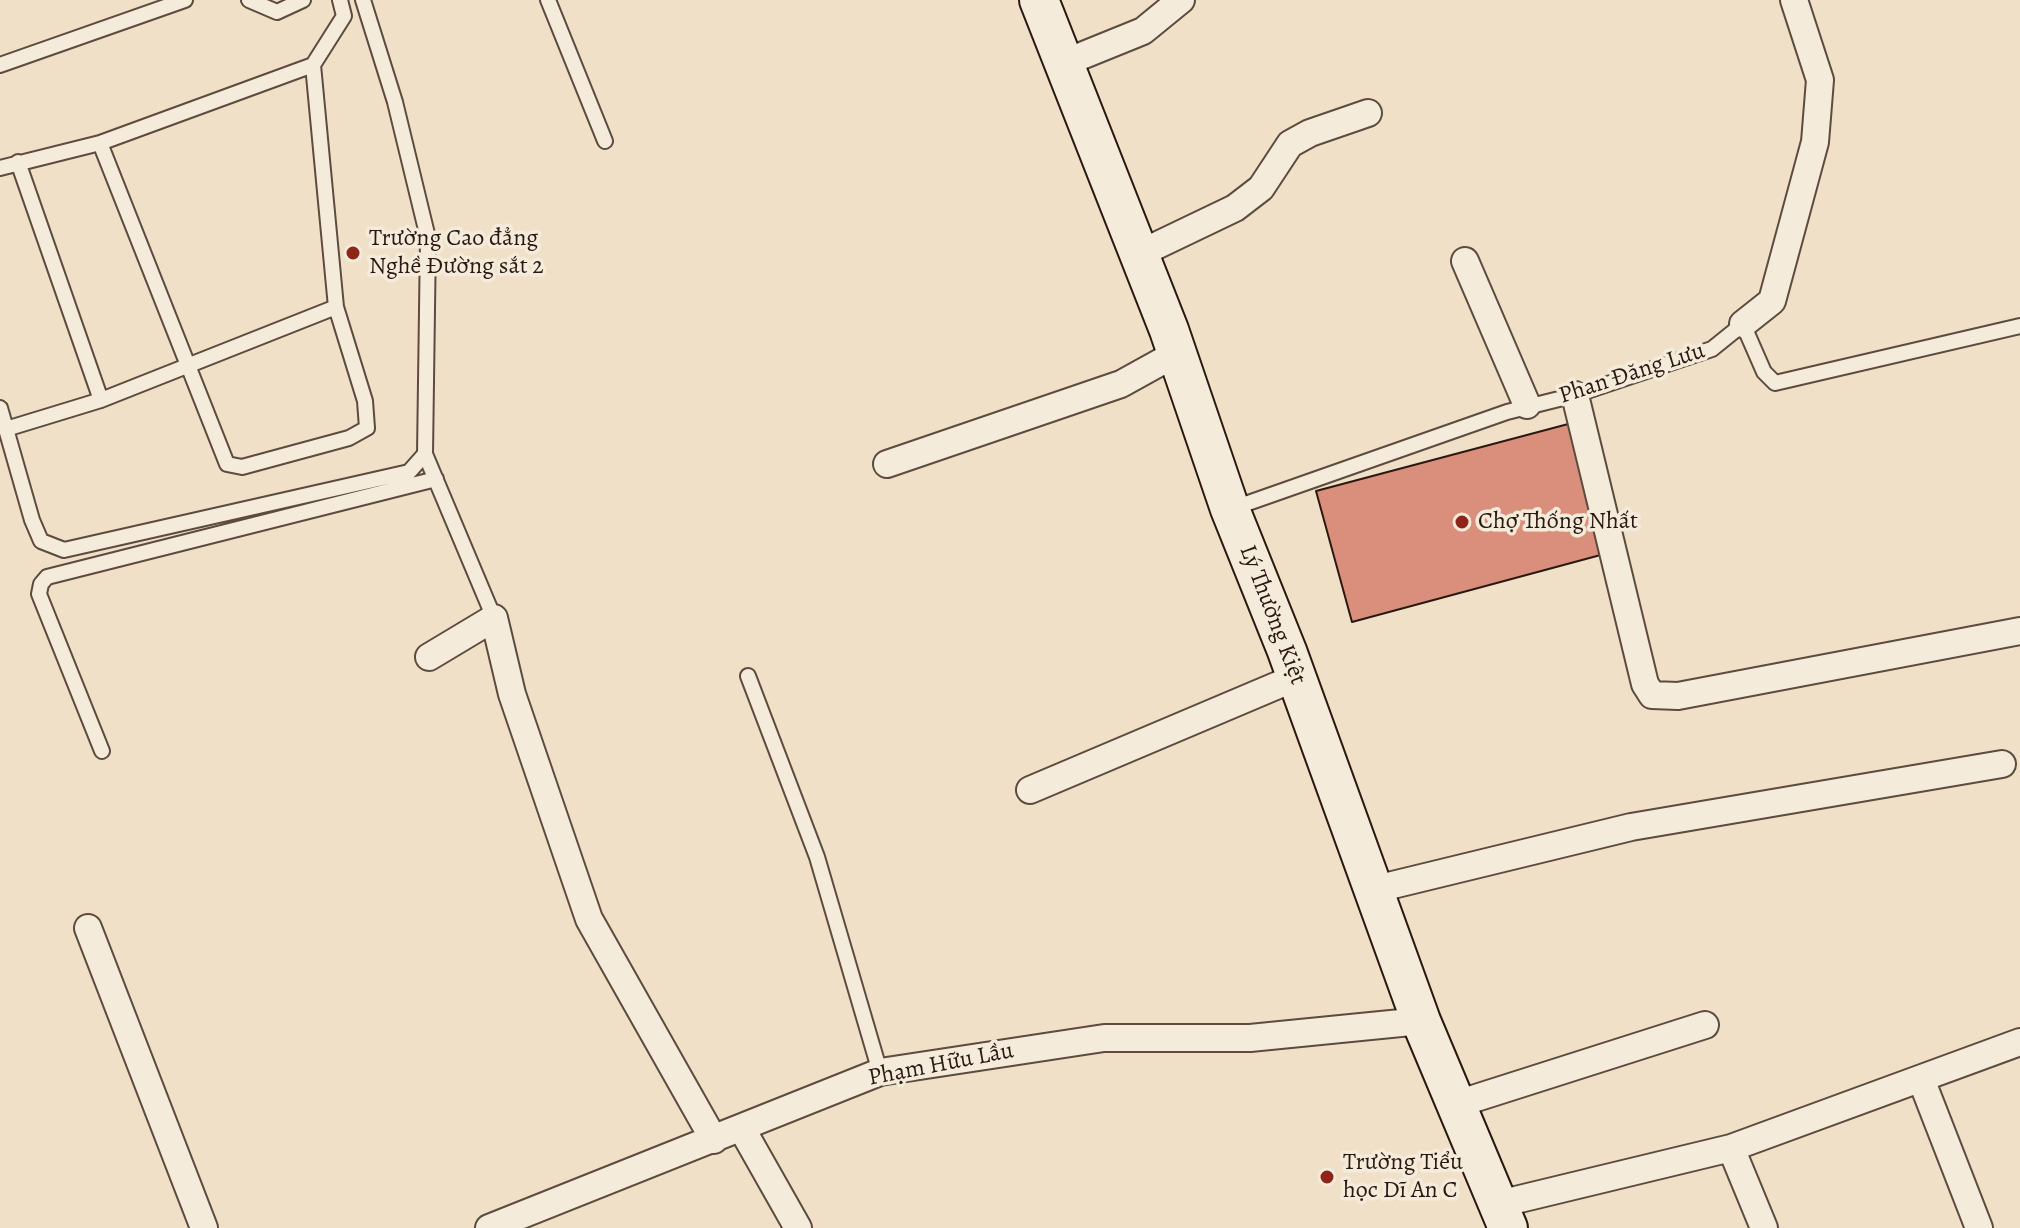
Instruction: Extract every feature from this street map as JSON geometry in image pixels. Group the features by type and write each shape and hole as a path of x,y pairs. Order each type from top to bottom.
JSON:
{"main road":[{"name":"Lý Thường Kiệt","path":"1039,0 1177,353 1230,509 1297,677 1421,1021 1454,1105 1504,1216"}],"street":[{"path":"1064,63 1143,31 1181,0"},
{"name":"Phan Đăng Lưu","path":"1743,324 1772,301 1815,142 1820,80 1794,0"},
{"path":"1139,254 1235,208 1261,188 1290,144 1368,113"},
{"path":"1465,261 1527,405"},
{"path":"887,464 1121,384 1177,353"},
{"path":"1575,395 1645,684 1652,695 1678,696 2020,631"},
{"path":"429,657 494,618 512,694 589,919 714,1140"},
{"path":"1030,790 1297,677"},
{"path":"1372,890 1631,827 2002,764"},
{"path":"88,928 204,1228"},
{"name":"Phạm Hữu Lầu","path":"489,1228 880,1072 1104,1038 1250,1038 1421,1021"},
{"path":"1454,1105 1705,1025"},
{"path":"1504,1216 1731,1148 2020,1042"},
{"path":"1921,1079 1979,1228"},
{"path":"742,1129 798,1228"},
{"path":"1731,1148 1764,1228"}],"lane":[{"path":"0,65 185,0"},
{"path":"249,0 277,12 303,0"},
{"path":"0,168 100,143 313,65 344,16 340,0"},
{"path":"363,0 395,102 428,238 425,454 494,618"},
{"path":"548,0 605,141"},
{"path":"100,143 227,464 242,467 349,438 367,428 365,401 336,307 313,65"},
{"path":"18,162 101,400"},
{"path":"6,429 190,368 336,307"},
{"path":"1743,324 1764,372 1775,383 2020,326"},
{"name":"Phan Đăng Lưu","path":"1230,509 1527,405 1575,395 1712,349 1743,324"},
{"path":"0,408 32,520 41,541 64,550 409,472 425,454"},
{"path":"102,751 39,594 47,577 436,479"},
{"path":"748,676 817,857 880,1072"}],"building":[{"name":"Chợ Thống Nhất","path":"1572,423 1608,553 1352,622 1316,491"}],"place":[{"name":"Trường Cao đẳng Nghề Đường sắt 2","path":"353,253"},
{"name":"Chợ Thống Nhất","path":"1462,522"},
{"name":"Trường Tiểu học Dĩ An C","path":"1327,1177"}]}
